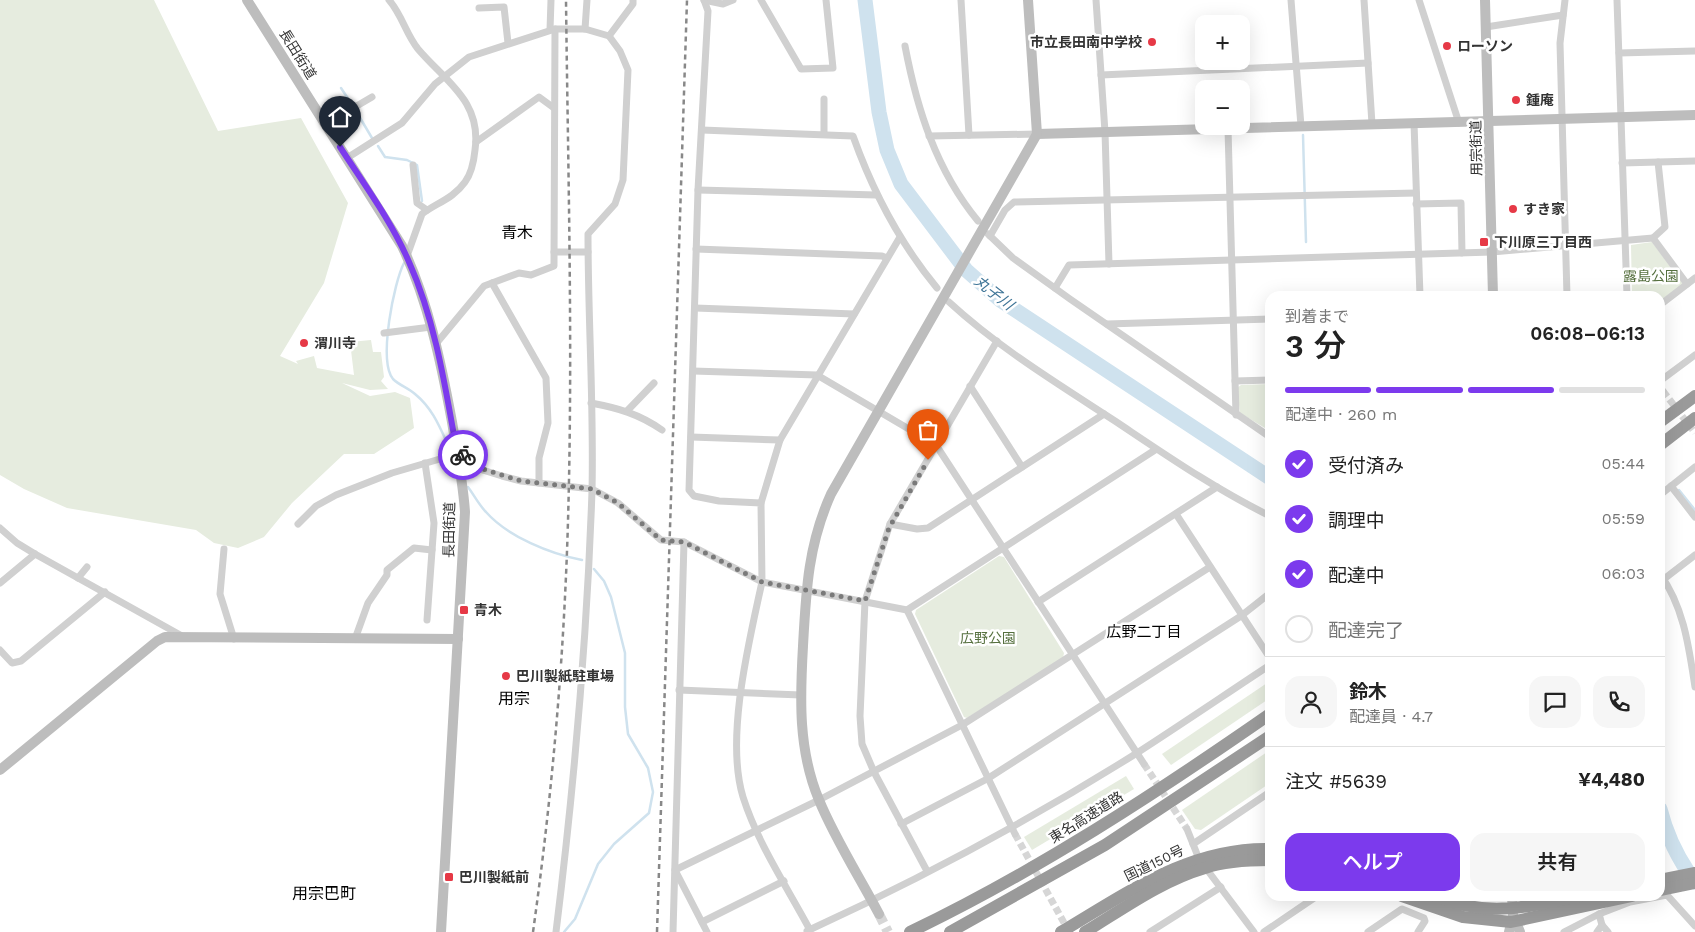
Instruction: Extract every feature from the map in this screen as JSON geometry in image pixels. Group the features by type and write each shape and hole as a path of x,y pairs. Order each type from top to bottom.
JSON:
{"highway":[{"path":"1665,418 1695,396"},
{"path":"1665,441 1695,418"},
{"name":"東名高速道路","path":"910,932 1035,866 1110,821 1265,717"},
{"path":"950,932 1105,845 1265,739"},
{"name":"国道150号","path":"1061,932 1150,879 1237,850 1265,849"},
{"name":"国道150号","path":"1085,932 1202,863 1265,860"},
{"path":"1665,887 1695,873"},
{"path":"1665,887 1695,883"},
{"path":"1417,901 1463,917 1513,922 1609,901"},
{"path":"1449,901 1466,907 1484,910 1513,922 1567,901"}],"street":[{"name":"長田街道","path":"247,0 407,256 431,327 435,345 457,451 464,512 442,932"},
{"path":"389,0 398,10 414,43 446,75 469,106 474,121 476,142 474,161 465,182 442,204 422,214 407,256"},
{"path":"435,345 481,290 492,283 519,273 531,275 554,266 554,108 551,0"},
{"path":"585,29 587,0"},
{"path":"609,36 633,4 633,0"},
{"path":"704,0 723,4 733,0"},
{"path":"704,0 708,11 698,190 689,490 694,496 719,500 761,502"},
{"path":"761,0 801,69 833,68 826,0"},
{"path":"961,0 969,135"},
{"path":"879,914 819,800 802,737 801,695 809,560 819,521 831,494 1037,134 1028,0"},
{"path":"1096,0 1105,132 1109,264"},
{"path":"1292,0 1301,126"},
{"path":"1364,0 1372,124"},
{"path":"1419,0 1459,123"},
{"name":"用宗街道","path":"1485,0 1493,291"},
{"path":"1565,0 1560,42 1567,291"},
{"path":"1617,0 1627,291"},
{"path":"479,8 504,7 508,43"},
{"path":"1486,27 1564,15"},
{"path":"347,158 402,123 434,84 469,57 508,43 553,30 585,29 609,36 620,51 628,70 623,180 615,204 588,234 592,489 578,728 556,932"},
{"path":"905,46 929,136 948,178 978,220"},
{"path":"1619,53 1695,50"},
{"path":"1101,74 1368,63"},
{"path":"326,124 372,97"},
{"path":"476,142 539,97 554,108"},
{"path":"824,99 824,134"},
{"path":"1250,128 1695,115"},
{"path":"1414,123 1420,291"},
{"path":"702,130 853,136 876,195 900,237 937,288"},
{"path":"929,136 1195,130"},
{"path":"1228,135 1236,415"},
{"path":"1622,163 1695,161"},
{"path":"1055,288 1069,265 1492,252 1624,239 1654,238 1665,227 1658,162"},
{"path":"413,165 417,202 427,210"},
{"path":"698,190 876,195"},
{"path":"1265,434 1013,258 989,235 1005,210 1014,202 1416,194"},
{"path":"1416,204 1461,203 1462,253"},
{"path":"900,237 780,440 761,502 762,582 740,692 739,775 743,795 756,830 784,881 808,931 872,900 1011,827 1136,753 1265,667"},
{"path":"1654,238 1687,284"},
{"path":"696,249 882,256 887,258"},
{"path":"554,252 588,252"},
{"path":"1665,301 1695,278"},
{"path":"492,283 546,378 548,423 540,458 539,483"},
{"path":"949,302 997,341 1155,450 1265,513"},
{"path":"695,308 854,314"},
{"path":"1107,324 1265,319"},
{"path":"388,332 431,327"},
{"path":"927,871 867,758 860,729 865,601 890,524 997,341"},
{"path":"1665,377 1695,355"},
{"path":"693,371 817,375 878,409 936,445 1144,764"},
{"path":"1235,381 1265,380"},
{"path":"628,411 654,383"},
{"path":"970,386 1022,467"},
{"path":"591,403 628,411 643,417 662,430"},
{"path":"890,524 917,529 928,528 1104,414"},
{"path":"691,437 780,440"},
{"path":"298,524 316,506 336,495 392,473 457,451 473,466 521,481 592,489 618,503 661,540 684,542 762,582 907,610 1155,450"},
{"path":"426,462 434,512 427,620"},
{"path":"1665,491 1695,467"},
{"path":"1671,486 1695,517"},
{"path":"1038,602 1217,487"},
{"path":"1176,514 1265,651"},
{"path":"0,528 17,543 35,554 184,637"},
{"path":"673,932 684,542"},
{"path":"224,548 220,594 234,639"},
{"path":"355,639 368,603 387,575 387,570 414,548 432,550"},
{"path":"0,583 35,554"},
{"path":"1665,574 1695,555"},
{"path":"78,578 88,566"},
{"path":"675,870 819,800 962,725 1210,567"},
{"path":"1665,582 1680,612 1692,643 1695,687"},
{"path":"0,650 12,663 21,661 105,592"},
{"path":"902,824 987,779 1241,616 1265,597"},
{"path":"907,610 1015,834"},
{"path":"0,770 157,641 165,637 234,639 458,639"},
{"path":"679,690 801,695"},
{"path":"1192,844 1265,795"},
{"path":"1187,829 1202,863 1254,932"},
{"path":"675,870 707,932"},
{"path":"702,922 784,881"},
{"path":"1150,932 1221,887"},
{"path":"1665,888 1695,926"},
{"path":"1264,932 1310,901"},
{"path":"1512,901 1513,922"},
{"path":"1564,932 1599,914 1632,901"},
{"path":"1368,932 1402,909 1424,918 1425,920 1418,932"},
{"path":"1599,914 1602,926 1608,932"},
{"path":"1597,932 1602,926"}],"green space":[{"path":"0,0 154,0 218,131 301,118 348,203 324,283 280,356 298,364 296,361 314,356 317,368 354,375 350,342 371,340 373,352 381,352 384,377 381,381 388,389 370,390 342,383 370,396 395,392 410,398 414,428 374,454 344,454 292,503 264,537 238,548 214,543 196,530 67,508 24,489 0,475"},
{"name":"露島公園","path":"1652,242 1683,284 1665,297 1665,291 1632,291 1631,245"},
{"path":"1265,384 1265,428 1240,413 1237,388 1241,385"},
{"name":"広野公園","path":"999,556 1004,557 1064,653 1063,658 967,718 964,717 915,614 916,610"},
{"path":"1265,684 1265,701 1171,765 1162,754"},
{"path":"1265,753 1265,786 1201,830 1195,829 1182,810"},
{"path":"1126,776 1134,789 1032,850 1024,837"}],"waterway":[{"name":"丸子川","path":"865,0 879,112 887,150 901,184 966,270 1000,300 1265,475"},
{"path":"341,88 353,106"},
{"path":"356,111 372,138"},
{"path":"1303,135 1306,242"},
{"path":"378,146 385,157 407,160 417,165 422,201"},
{"path":"404,263 396,287 389,321 387,339 389,370 393,379 421,399 431,411 448,445"},
{"path":"468,487 483,509 495,521 518,537 544,549 582,560"},
{"path":"1679,490 1695,510"},
{"path":"564,932 575,919 598,864 614,844 649,813 653,792 648,768 628,734 625,707 625,653 611,597 604,581 594,569"},
{"name":"丸子川","path":"1665,826 1683,865 1695,882"}],"tunnel":[{"path":"1665,394 1695,433"},
{"path":"1144,764 1187,829"},
{"path":"1015,834 1068,930"},
{"path":"879,914 888,932"}],"railway":[{"path":"533,932 546,830 556,727 564,624 568,521 570,325 566,0"},
{"path":"657,932 687,0"}],"way so far":[{"path":"463,455 473,466 502,476 521,481 592,489 618,503 642,526 661,540 684,542 762,582 865,601 893,519 928,460"}],"place":[{"name":"市立長田南中学校","path":"1152,42"},
{"name":"ローソン","path":"1447,46"},
{"name":"鍾庵","path":"1516,100"},
{"name":"すき家","path":"1513,209"},
{"name":"下川原三丁目西","path":"1484,242"},
{"name":"渭川寺","path":"304,343"},
{"name":"青木","path":"464,610"},
{"name":"巴川製紙駐車場","path":"506,676"},
{"name":"巴川製紙前","path":"449,877"}],"district":[{"name":"青木","path":"517,232"},
{"name":"広野二丁目","path":"1144,632"},
{"name":"用宗","path":"514,698"},
{"name":"用宗巴町","path":"324,893"}],"route":[{"path":"340,147 402,246 413,271 441,365 456,447 463,455"}]}
